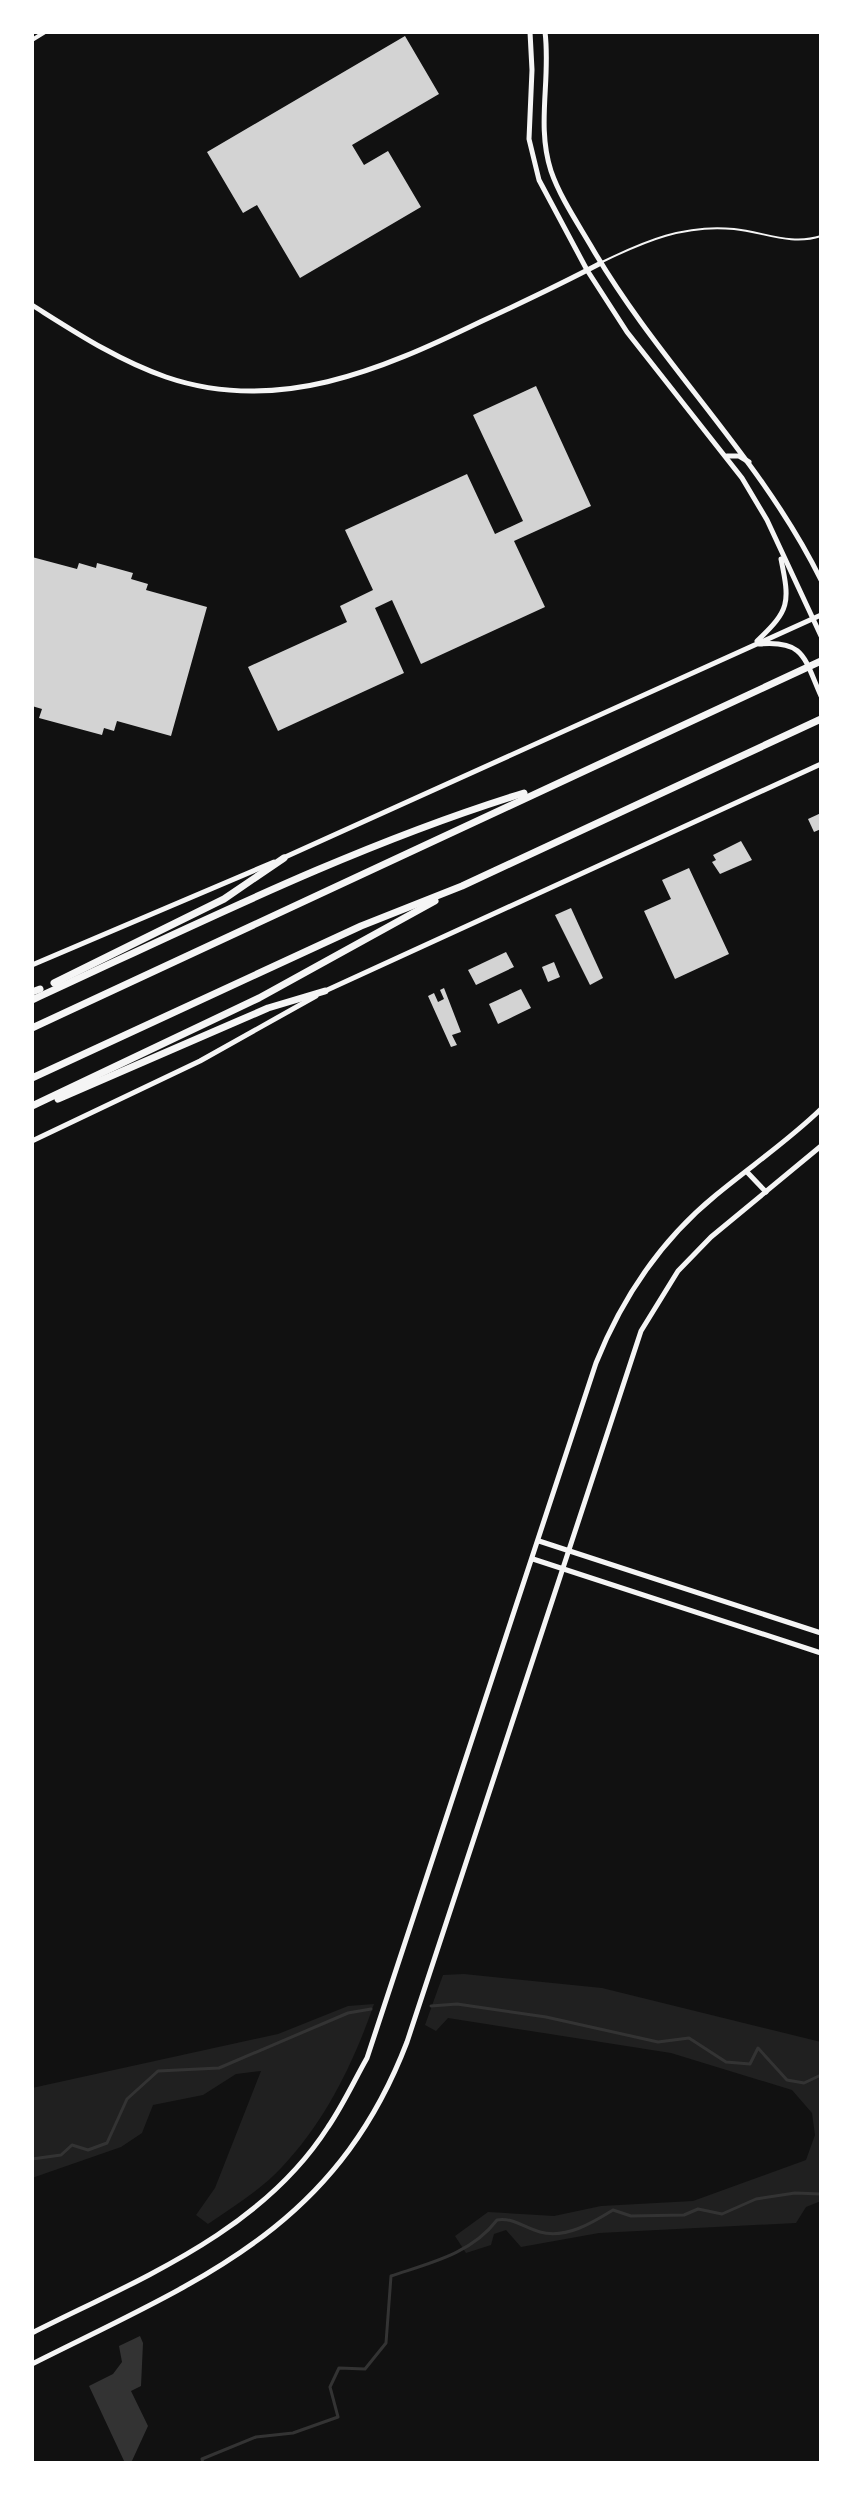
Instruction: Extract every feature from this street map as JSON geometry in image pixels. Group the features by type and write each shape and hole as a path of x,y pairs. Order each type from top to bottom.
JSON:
{"highway":[{"path":"32,1028 821,661"},
{"path":"32,1078 361,926 462,886 821,719"},
{"path":"32,1000 452,815 549,785"},
{"path":"54,983 224,899 284,858"},
{"path":"34,1108 259,998 462,886"},
{"path":"53,1102 268,1008 325,991"}],"main road":[{"path":"530,32 532,70 528,115 539,180 587,270 627,332 727,456 755,499 821,636"},
{"path":"545,32 543,120 546,151 562,196 653,342 758,472 821,580"},
{"path":"32,305 110,354 165,377 227,390 270,391 309,388 373,371 601,263"},
{"path":"727,456 739,456 758,472"},
{"path":"754,645 786,609 788,592 780,551"},
{"path":"812,562 821,570"},
{"path":"32,965 284,858 821,615"},
{"path":"754,645 790,644 802,652 821,696"},
{"path":"32,1141 200,1061 325,991 821,764"},
{"path":"32,2333 199,2249 253,2210 301,2163 328,2128 367,2058 596,1363 613,1321 670,1239 716,1195 821,1109"},
{"path":"32,2364 240,2255 283,2224 346,2158 392,2082 407,2042 641,1331 678,1271 711,1237 821,1146"},
{"path":"747,1172 766,1192"},
{"path":"539,1541 821,1633"},
{"path":"533,1559 821,1653"}],"street":[{"path":"32,40 45,32"}],"lane":[{"path":"601,263 649,239 695,230 735,229 774,239 821,236"}],"shaded area":[{"path":"464,1974 602,1988 821,2042 821,2201 806,2207 796,2223 599,2233 521,2247 506,2230 494,2234 491,2245 466,2253 455,2236 488,2212 554,2216 601,2206 693,2201 806,2160 815,2135 812,2113 792,2090 671,2053 448,2018 436,2031 425,2025 443,1975"},
{"path":"374,2004 337,2090 312,2131 266,2183 208,2224 196,2215 215,2188 261,2071 236,2074 203,2095 153,2105 142,2133 121,2147 32,2178 32,2088 278,2034 348,2006"},
{"path":"140,2336 143,2343 141,2386 131,2391 148,2426 131,2463 125,2463 89,2386 113,2374 122,2362 119,2346"}],"building":[{"path":"405,36 439,94 352,145 364,165 388,151 421,207 300,278 257,205 243,213 207,152"},
{"path":"536,386 591,506 514,541 545,607 421,664 392,600 375,608 404,673 278,731 248,667 347,622 340,606 373,590 345,530 467,474 495,534 523,521 473,415"},
{"path":"32,557 77,569 79,563 96,568 97,563 133,573 131,579 148,584 146,590 207,607 171,736 117,721 114,731 104,728 102,735 39,718 42,709 32,706"},
{"path":"821,813 821,829 814,832 808,819"},
{"path":"741,841 752,860 720,874 712,862 716,860 713,855"},
{"path":"689,868 729,954 675,979 644,911 671,899 662,880"},
{"path":"571,908 603,978 590,985 555,915"},
{"path":"506,952 514,967 476,985 468,970"},
{"path":"554,962 560,977 548,982 542,967"},
{"path":"444,988 461,1032 452,1035 457,1045 451,1047 428,996 434,993 438,1002 444,999 440,990"},
{"path":"521,989 531,1008 498,1024 489,1004"}],"waterway":[{"path":"431,2006 457,2004 546,2017 658,2042 689,2038 726,2062 750,2064 758,2048 787,2080 804,2083 821,2075"},
{"path":"32,2159 61,2155 72,2145 88,2150 107,2143 127,2099 158,2071 219,2068 348,2013 371,2009"},
{"path":"203,2463 202,2459 256,2437 293,2433 338,2417 330,2387 339,2368 365,2369 386,2343 391,2276 435,2262 462,2249 487,2232 497,2220 513,2221 550,2234 569,2232 588,2225 613,2210 631,2216 684,2215 698,2209 722,2214 756,2199 795,2193 821,2194"}]}
